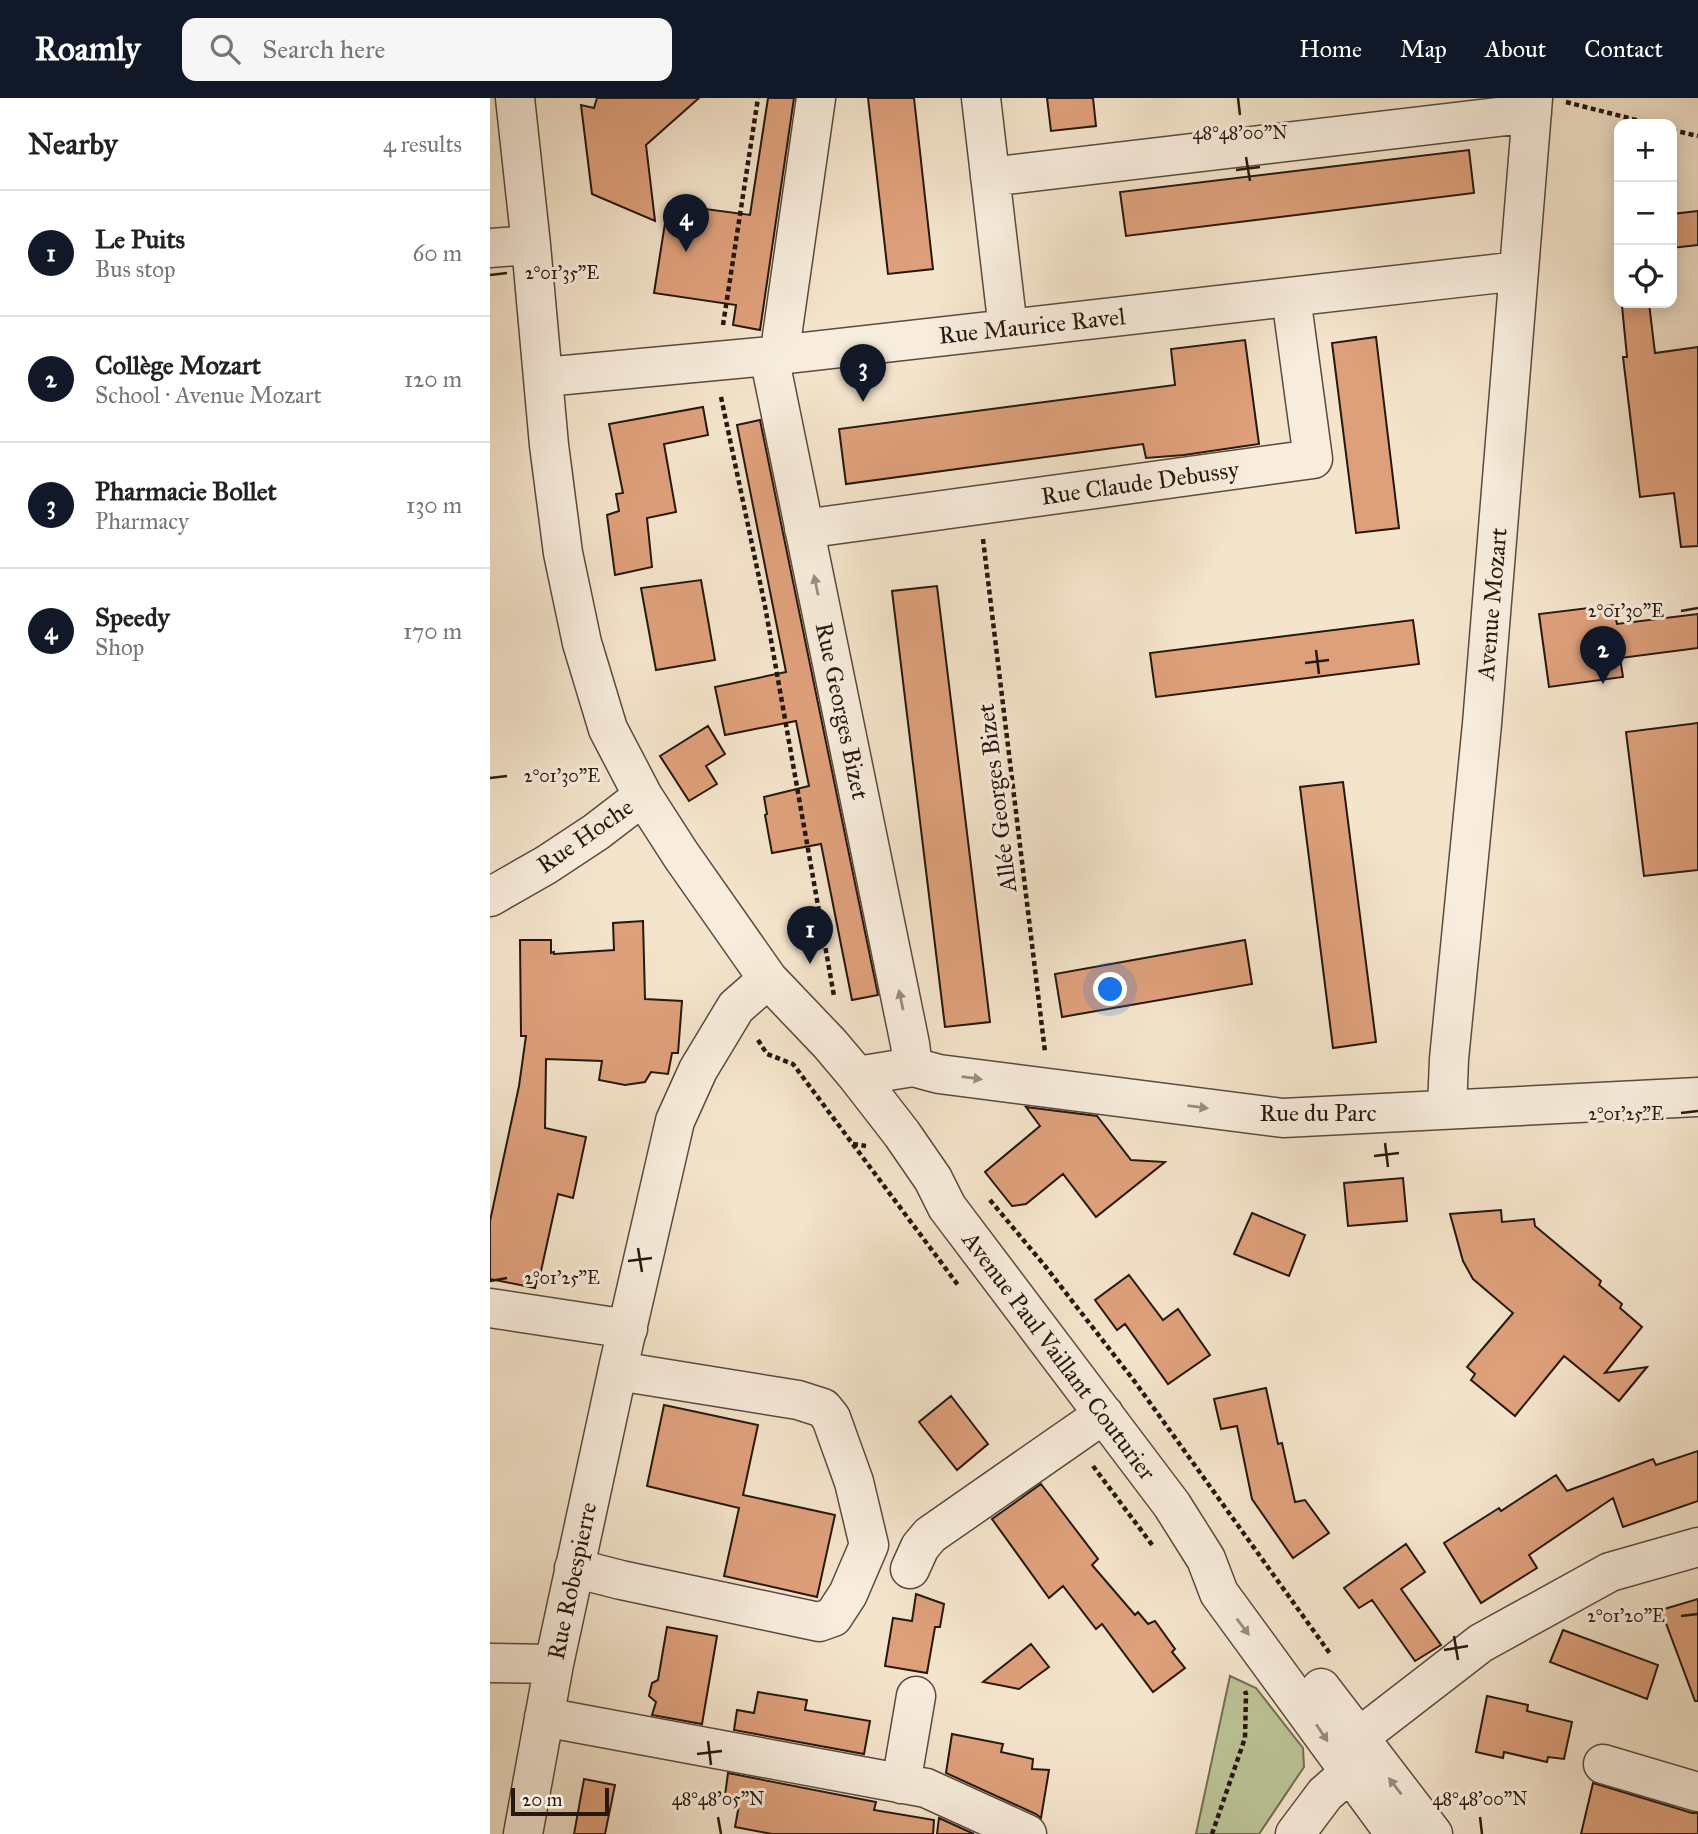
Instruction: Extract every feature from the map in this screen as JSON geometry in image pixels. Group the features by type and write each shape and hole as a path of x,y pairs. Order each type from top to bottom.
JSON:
{"street":[{"name":"Avenue Paul Vaillant Couturier","path":"514,98 531,245 549,445 563,553 582,643 608,729 643,796 768,979 809,1055 869,1146 947,1207"},
{"name":"Rue Georges Bizet","path":"816,98 782,336 775,356 804,529 913,1067"},
{"path":"981,98 1009,329"},
{"path":"990,177 1543,104"},
{"name":"Avenue Mozart","path":"1447,1109 1449,1059 1482,724 1519,271 1543,104"},
{"path":"490,248 531,245"},
{"name":"Rue Maurice Ravel","path":"544,377 775,356 1519,271"},
{"name":"Rue Claude Debussy","path":"804,529 1313,459 1291,297"},
{"name":"Rue Hoche","path":"490,897 597,832 643,796"},
{"name":"Avenue Paul Vaillant Couturier","path":"768,979 830,1044 902,1134 933,1179 947,1207 1172,1505 1206,1559 1219,1593 1307,1712 1433,1834"},
{"name":"Rue Robespierre","path":"523,1834 554,1664 675,1121 698,1070 736,1007 768,979"},
{"name":"Rue du Parc","path":"857,1076 913,1067 939,1074 1283,1118 1698,1097"},
{"path":"490,1308 628,1329"},
{"path":"575,1568 633,1583 819,1622 833,1617 848,1594 869,1545 854,1482 831,1418 823,1408 798,1400 618,1371"},
{"path":"910,1569 920,1547 930,1535 1104,1414"},
{"path":"1295,1834 1354,1756 1481,1643 1610,1572 1698,1547"},
{"path":"490,1663 554,1664"},
{"path":"901,1784 916,1696"},
{"path":"544,1717 926,1788 1027,1834"},
{"name":"Avenue Paul Vaillant Couturier","path":"1354,1756 1395,1834"},
{"path":"1603,1764 1698,1792"}],"path":[{"path":"758,98 718,360 722,404 765,607 834,995 841,1006"},
{"path":"1543,104 1625,119"},
{"path":"1677,131 1698,136"},
{"name":"Allée Georges Bizet","path":"979,505 1049,1088"},
{"path":"984,1193 1135,1382 1339,1665"},
{"path":"1212,1834 1245,1738 1246,1694 1241,1682"}],"green space":[{"path":"1230,1676 1256,1688 1303,1748 1304,1767 1259,1834 1196,1834"}],"building":[{"path":"597,98 699,98 646,145 655,221 592,194 581,105 594,108"},
{"path":"768,98 794,98 760,330 733,325 736,305 654,293 668,204 750,215"},
{"path":"868,98 914,98 933,269 888,274"},
{"path":"1047,98 1093,98 1096,126 1051,131"},
{"path":"1469,150 1474,193 1126,236 1120,192"},
{"path":"1698,211 1698,245 1677,247 1677,213"},
{"path":"1622,308 1650,308 1655,353 1698,347 1698,546 1681,547 1674,493 1640,497 1623,357 1627,357"},
{"path":"1376,337 1399,528 1356,533 1332,343"},
{"path":"1245,340 1259,444 1146,458 1143,444 846,484 839,429 1175,385 1171,349"},
{"path":"703,407 708,435 664,444 676,512 647,518 652,567 615,575 607,515 619,511 616,494 623,493 609,424"},
{"path":"760,420 878,995 852,1000 821,844 772,853 764,797 809,786 796,721 725,735 715,687 786,672 737,425"},
{"path":"701,580 715,660 656,670 641,588"},
{"path":"937,586 990,1022 945,1027 892,591"},
{"path":"1613,605 1617,624 1698,614 1698,648 1620,658 1623,677 1549,687 1539,614"},
{"path":"1413,620 1419,664 1156,697 1150,653"},
{"path":"1698,723 1698,870 1644,876 1626,732"},
{"path":"708,726 725,754 706,766 717,784 689,801 660,756"},
{"path":"1343,782 1376,1042 1333,1048 1300,787"},
{"path":"643,921 645,999 682,1001 678,1053 672,1053 668,1074 651,1072 645,1082 625,1085 599,1080 602,1061 546,1059 545,1128 586,1137 573,1198 558,1194 535,1288 490,1279 490,1221 519,1086 526,1036 521,1036 520,940 551,940 551,953 554,954 614,950 613,923"},
{"path":"1245,940 1252,984 1062,1017 1055,974"},
{"path":"1026,1107 1097,1116 1131,1160 1165,1162 1096,1217 1063,1174 1026,1204 1012,1206 985,1172 1040,1126"},
{"path":"1403,1178 1407,1221 1348,1226 1344,1183"},
{"path":"1501,1210 1502,1222 1534,1219 1535,1226 1601,1281 1599,1285 1622,1304 1620,1308 1642,1327 1605,1373 1647,1367 1619,1401 1564,1356 1515,1416 1471,1380 1475,1374 1467,1367 1513,1313 1473,1279 1463,1261 1450,1214"},
{"path":"1252,1213 1305,1235 1289,1276 1234,1254"},
{"path":"1129,1275 1163,1320 1178,1309 1210,1355 1168,1384 1125,1324 1117,1330 1095,1300"},
{"path":"1266,1388 1278,1444 1282,1443 1295,1502 1305,1500 1329,1533 1293,1558 1252,1499 1237,1426 1221,1429 1214,1399"},
{"path":"951,1396 988,1444 957,1470 919,1422"},
{"path":"664,1405 758,1425 743,1495 835,1515 817,1597 724,1576 739,1508 647,1486"},
{"path":"1698,1451 1698,1501 1623,1527 1613,1498 1529,1555 1537,1568 1481,1603 1444,1543 1499,1508 1501,1511 1556,1475 1567,1491 1653,1459 1656,1465"},
{"path":"1041,1484 1098,1559 1092,1565 1135,1615 1138,1612 1148,1624 1155,1621 1175,1649 1172,1652 1185,1668 1153,1692 1102,1624 1096,1629 1063,1586 1049,1598 992,1519"},
{"path":"1406,1544 1425,1572 1401,1589 1441,1645 1415,1661 1372,1600 1359,1608 1344,1588"},
{"path":"916,1594 944,1604 940,1627 935,1627 927,1673 885,1666 893,1618 912,1621"},
{"path":"1698,1599 1698,1701 1695,1701 1661,1610"},
{"path":"667,1627 717,1636 702,1724 652,1715 656,1702 649,1696 652,1683 658,1680"},
{"path":"1563,1630 1658,1665 1647,1699 1550,1662"},
{"path":"1031,1644 1049,1667 1019,1689 983,1682"},
{"path":"758,1692 807,1700 805,1710 870,1721 864,1754 734,1730 737,1710 754,1713"},
{"path":"1487,1696 1528,1705 1527,1711 1572,1722 1564,1759 1548,1757 1547,1762 1504,1752 1503,1758 1476,1752"},
{"path":"952,1734 1003,1744 1001,1752 1033,1759 1032,1769 1049,1770 1041,1818 946,1773"},
{"path":"728,1773 876,1802 874,1810 934,1820 933,1834 772,1834 735,1827 739,1805 724,1803"},
{"path":"584,1779 615,1785 605,1834 574,1834"},
{"path":"1593,1783 1698,1813 1698,1834 1581,1834"},
{"path":"939,1818 974,1834 937,1834"}],"place":[{"name":"Speedy","path":"686,252"},
{"name":"Pharmacie Bollet","path":"863,402"},
{"name":"Collège Mozart","path":"1603,684"},
{"name":"Le Puits","path":"810,964"}]}
